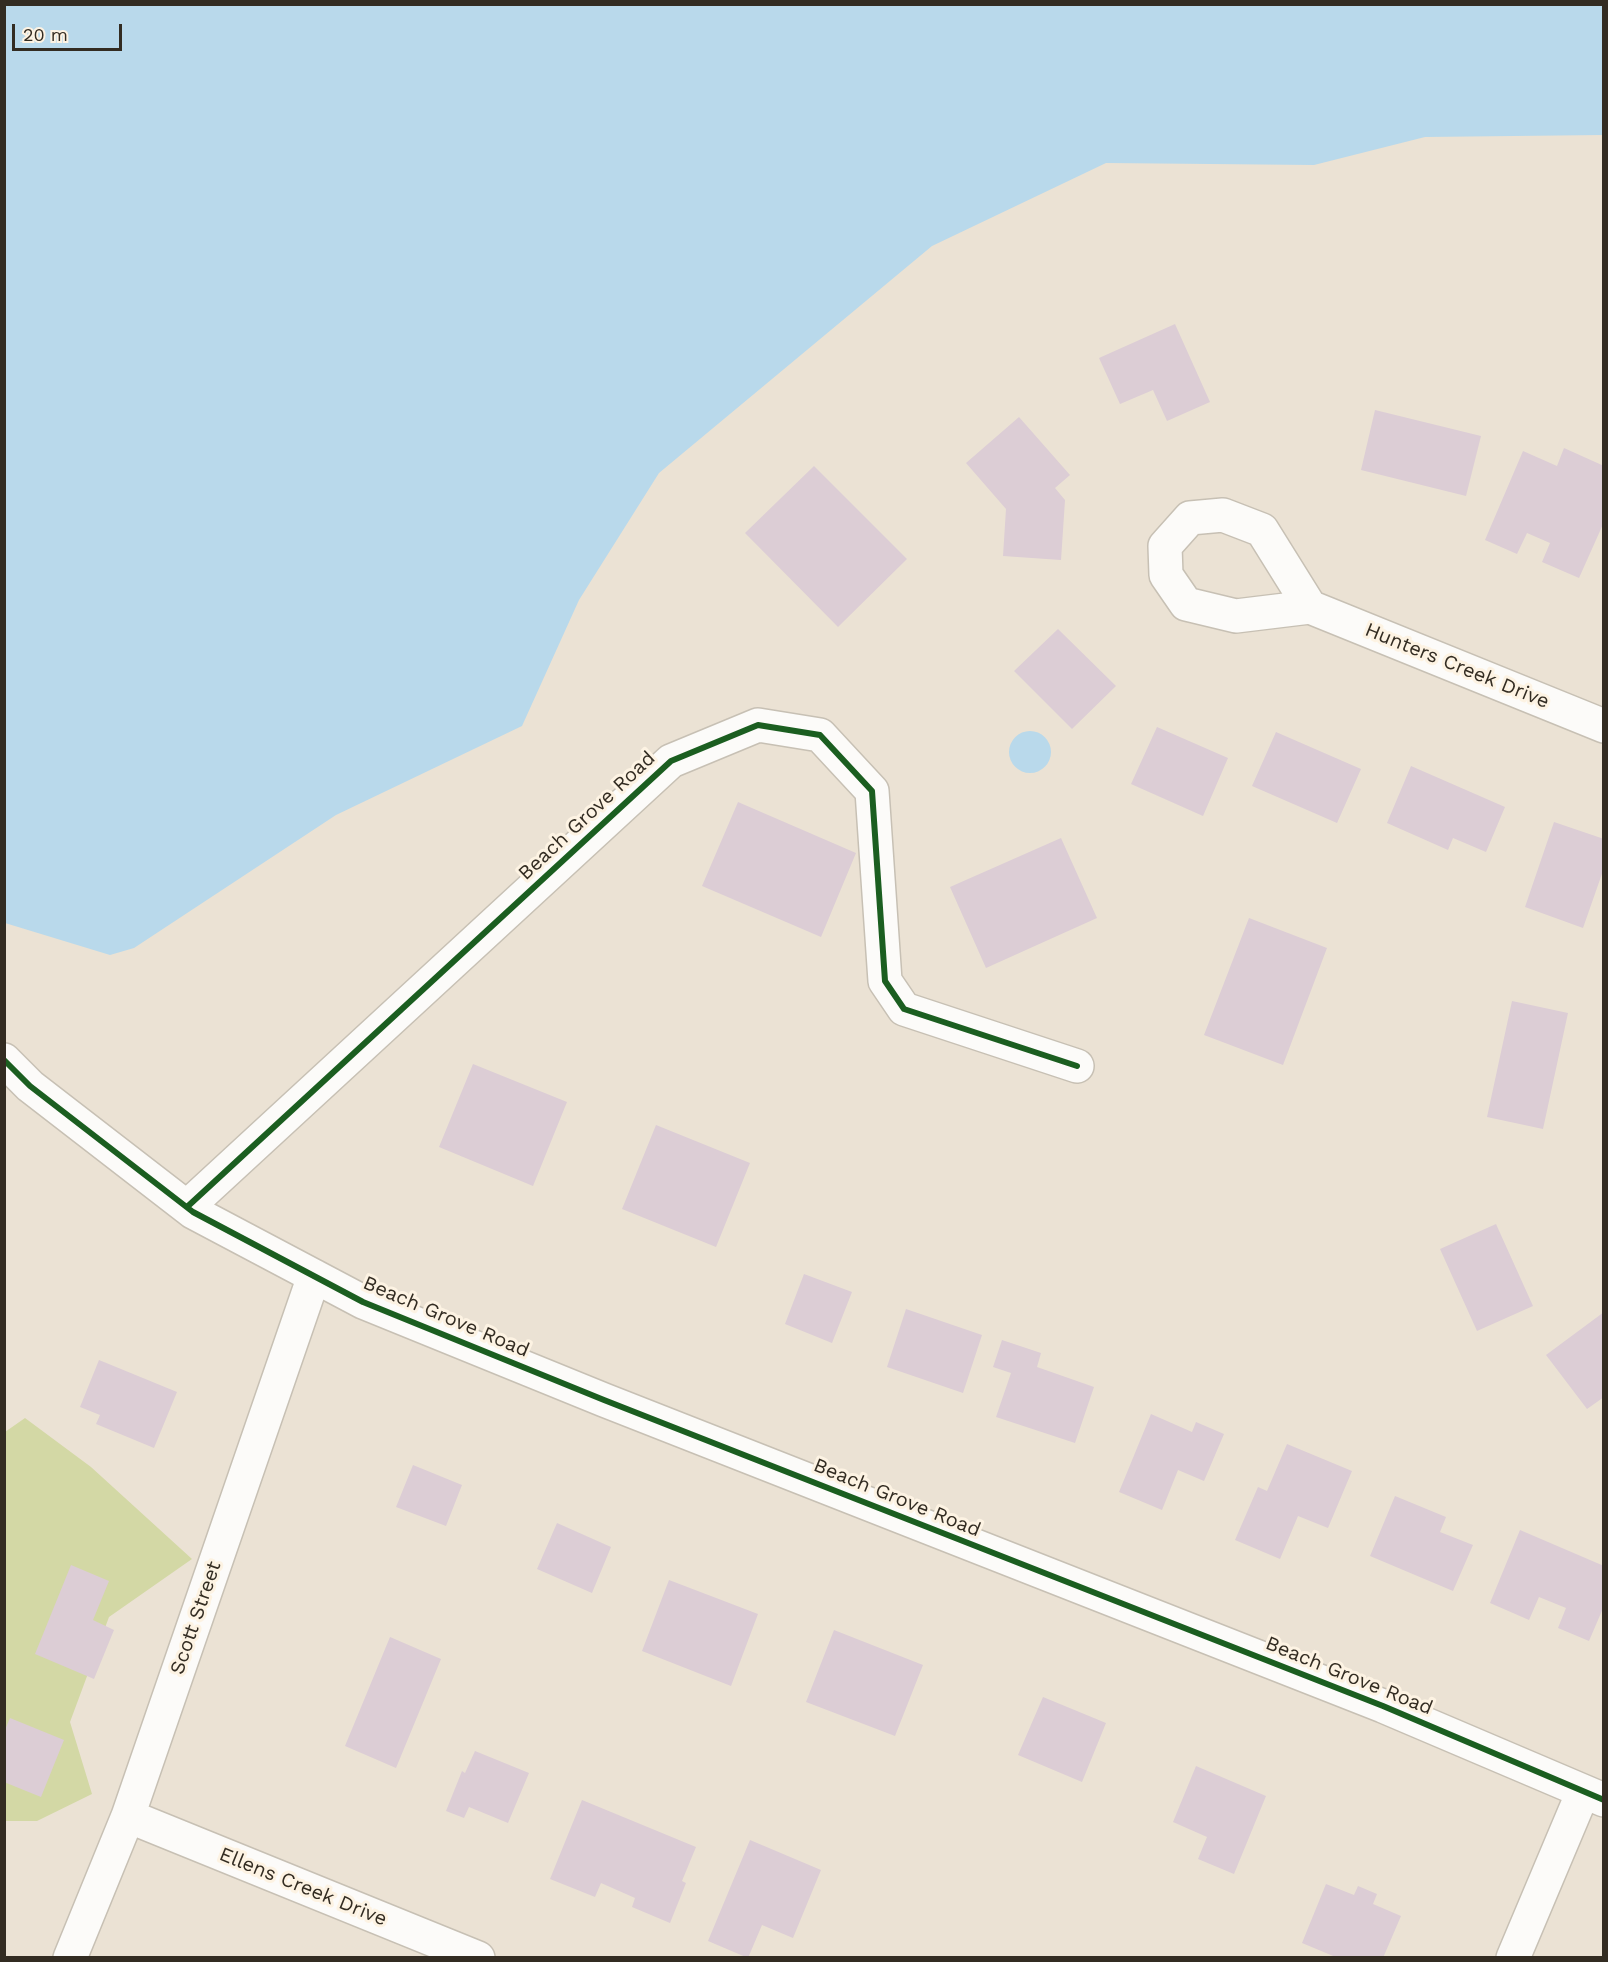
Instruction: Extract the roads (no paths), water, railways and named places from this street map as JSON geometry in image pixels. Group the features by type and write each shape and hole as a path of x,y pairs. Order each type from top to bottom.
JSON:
{"street":[{"name":"Hunters Creek Drive","path":"1310,607 1604,726"},
{"name":"Beach Grove Road","path":"187,1207 671,761 758,725 820,735 872,791 885,981 904,1009 1077,1066"},
{"name":"Beach Grove Road","path":"4,1060 30,1086 187,1207 363,1302 590,1395 1372,1702 1593,1796"},
{"name":"Scott Street","path":"70,1958 128,1816 314,1276"},
{"path":"1512,1958 1593,1796"},
{"name":"Ellens Creek Drive","path":"128,1816 478,1958"}],"water":[{"path":"4,5 1603,5 1603,135 1425,137 1314,165 1106,163 932,246 659,473 579,600 522,726 336,815 134,948 110,955 5,923"},
{"path":"1030,731 1045,737 1051,752 1045,767 1030,773 1015,767 1009,752 1015,737"}]}
